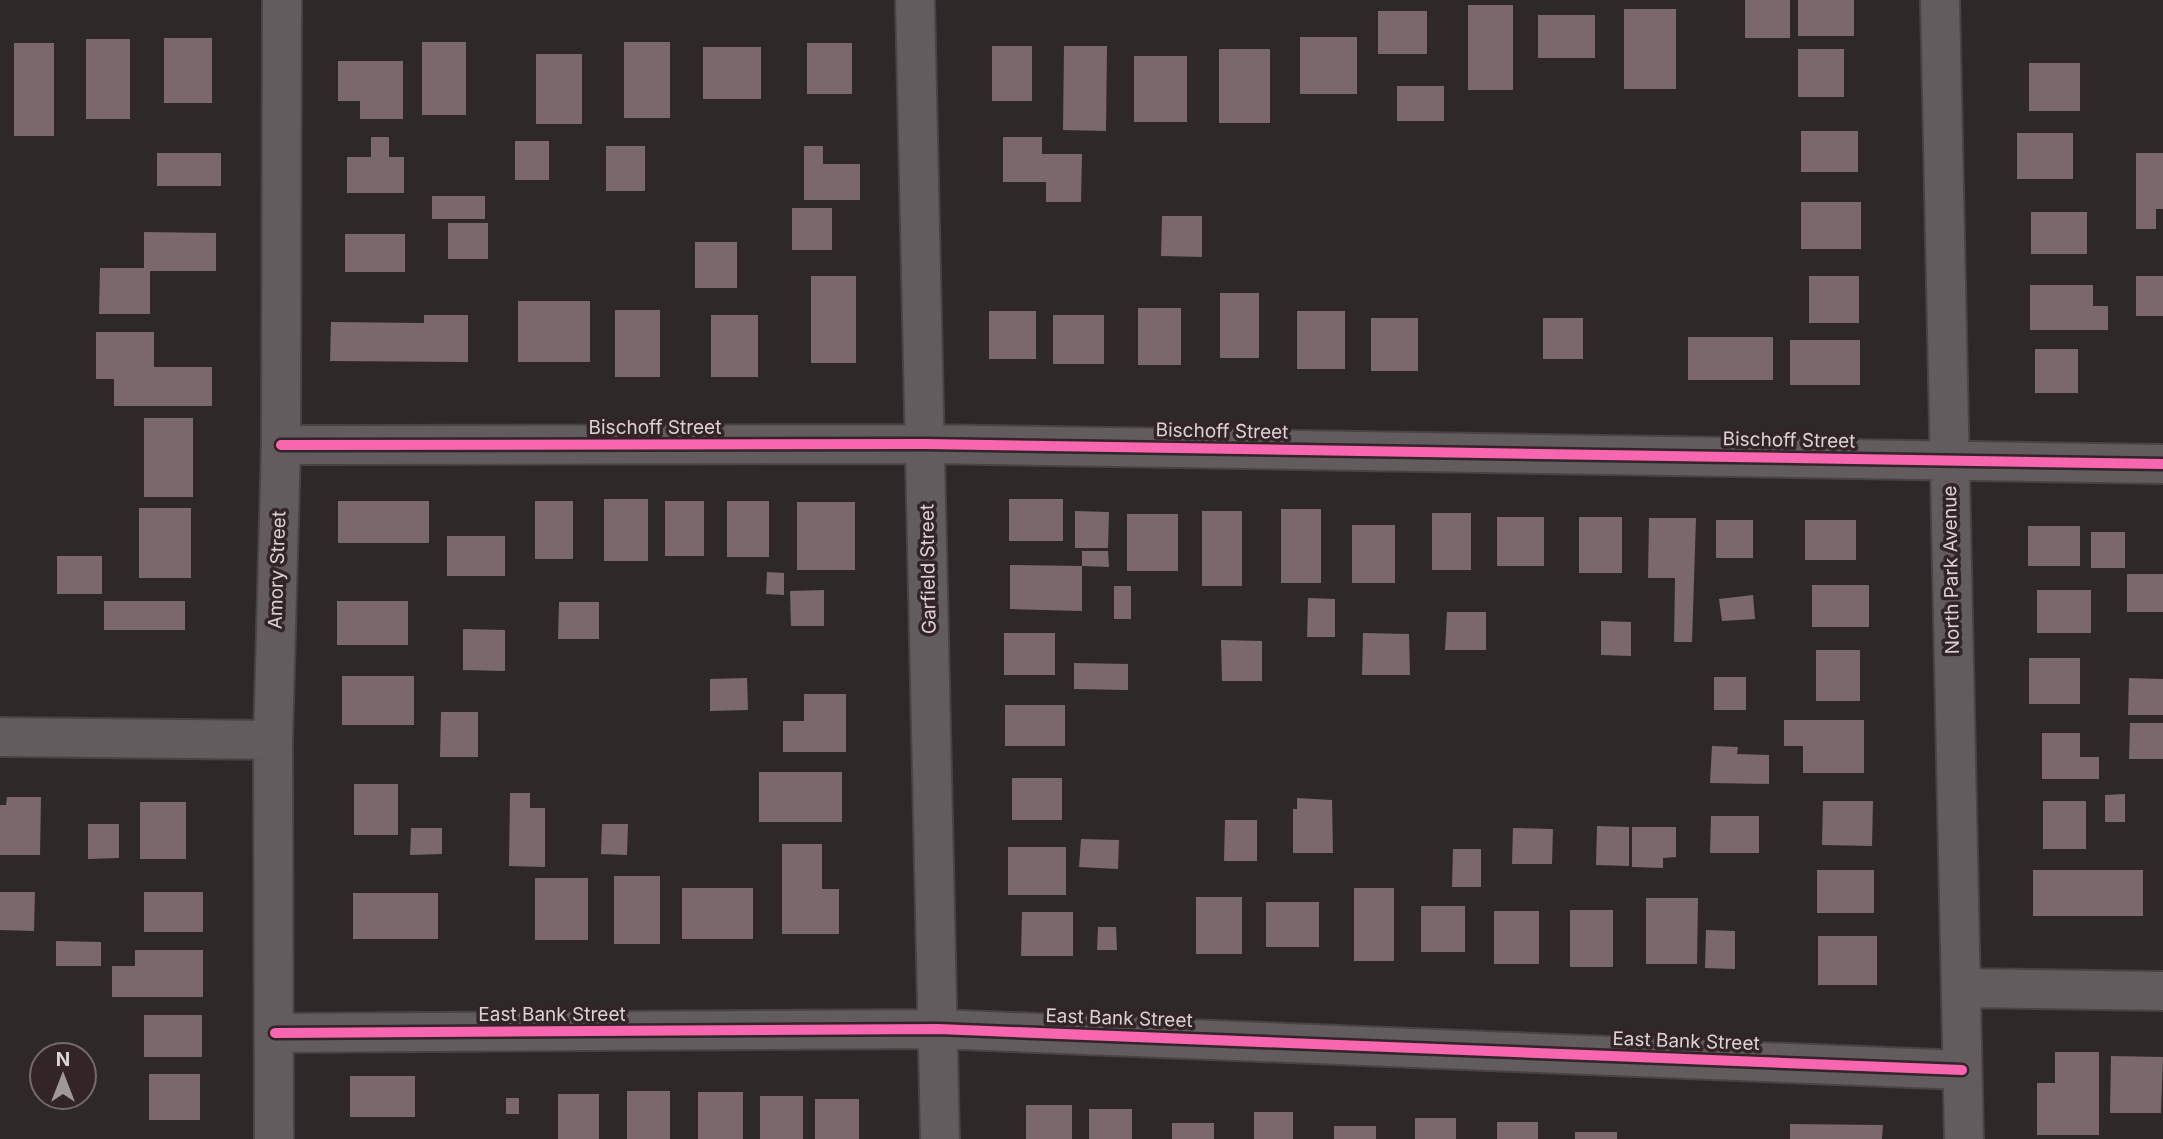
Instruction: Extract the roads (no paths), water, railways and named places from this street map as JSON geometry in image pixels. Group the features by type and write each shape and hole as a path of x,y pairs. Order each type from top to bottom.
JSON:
{"street":[{"name":"Amory Street","path":"274,1139 272,740 281,446 282,0"},
{"name":"Garfield Street","path":"915,0 940,1139"},
{"name":"North Park Avenue","path":"1940,0 1964,1139"},
{"name":"Bischoff Street","path":"281,446 925,444 2163,464"},
{"path":"0,737 272,740"},
{"path":"1961,988 2163,991"},
{"name":"East Bank Street","path":"275,1033 938,1028 1962,1070"}]}
